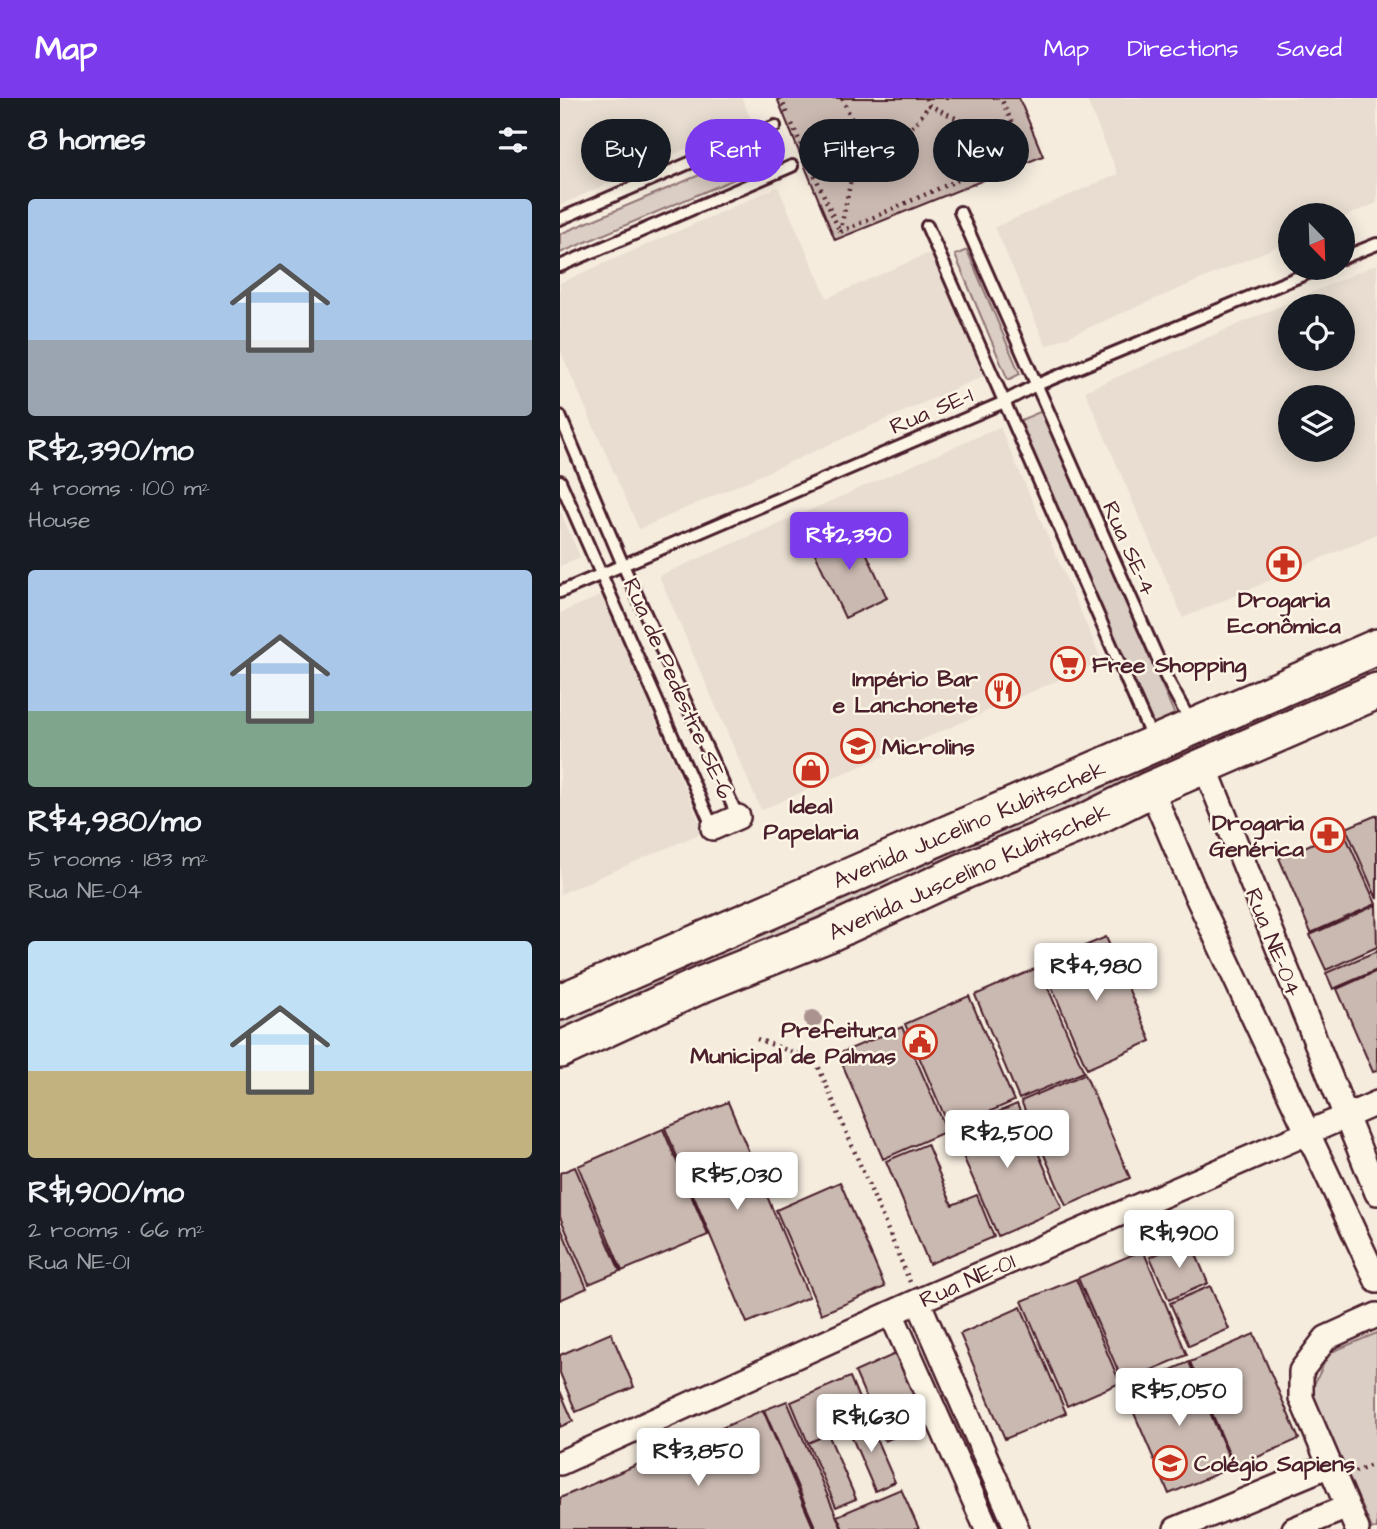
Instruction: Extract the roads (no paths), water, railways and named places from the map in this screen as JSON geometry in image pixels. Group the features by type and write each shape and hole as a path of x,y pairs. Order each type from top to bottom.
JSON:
{"main road":[{"name":"Avenida Jucelino Kubitschek","path":"560,1002 1154,744 1192,725 1377,647"},
{"name":"Avenida Juscelino Kubitschek","path":"560,1050 703,984 826,935 964,871 1089,820 1151,789 1377,691"}],"street":[{"name":"Rua NE-04","path":"1205,766 1377,1194"},
{"name":"Rua NE-04","path":"1151,789 1193,888 1377,1281"},
{"name":"Rua de Pedestre SE-6","path":"713,828 738,817"},
{"name":"Rua NE-01","path":"560,1463 918,1301 1377,1103"},
{"path":"918,1301 1017,1529"},
{"path":"891,1313 987,1529"},
{"path":"1357,1529 1301,1398 1301,1371 1326,1338 1377,1315"},
{"path":"1175,1529 1330,1465"},
{"path":"1294,1529 1347,1507"}],"lane":[{"path":"560,219 685,165"},
{"path":"560,266 792,166"},
{"name":"Rua SE-4","path":"960,212 1034,386 1166,677 1192,725"},
{"path":"927,226 1002,403 1154,744"},
{"path":"1355,253 1377,244"},
{"name":"Rua SE-1","path":"560,592 1002,403 1034,386 1291,280"},
{"name":"Rua de Pedestre SE-6","path":"560,416 623,565 738,817"},
{"name":"Rua de Pedestre SE-6","path":"560,481 713,828"}],"place":[{"name":"Drogaria Econômica","path":"1284,564"},
{"name":"Free Shopping","path":"1068,664"},
{"name":"Império Bar e Lanchonete","path":"1003,691"},
{"name":"Microlins","path":"858,746"},
{"name":"Ideal Papelaria","path":"811,770"},
{"name":"Drogaria Genérica","path":"1328,835"},
{"name":"Prefeitura Municipal de Palmas","path":"920,1042"},
{"name":"Colégio Sapiens","path":"1170,1463"}]}
